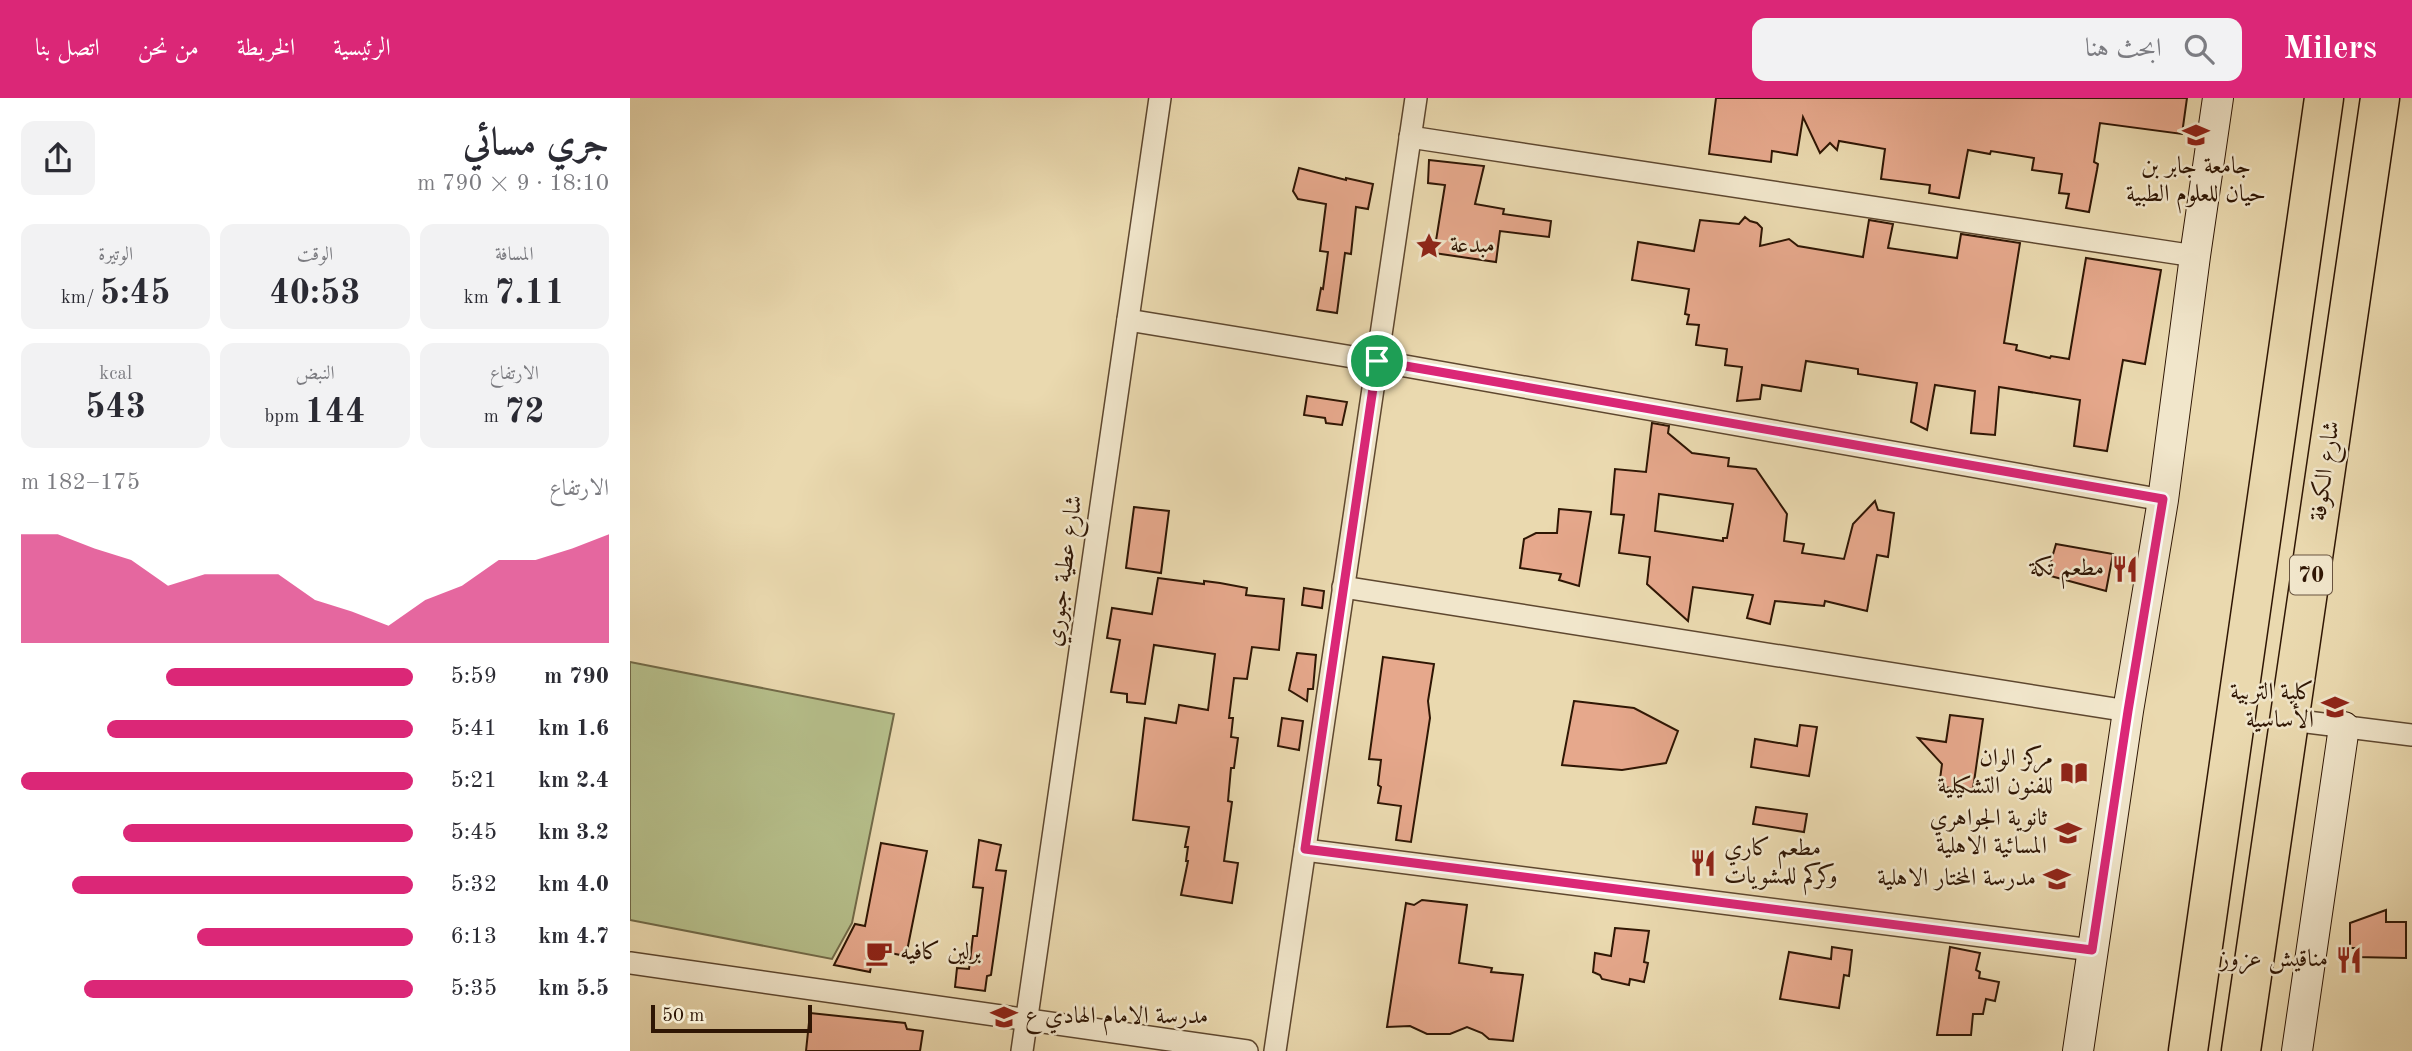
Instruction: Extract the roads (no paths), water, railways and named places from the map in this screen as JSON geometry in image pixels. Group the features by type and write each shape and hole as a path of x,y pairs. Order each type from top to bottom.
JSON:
{"highway":[{"name":"70","path":"2188,1051 2325,98"},
{"name":"شارع الكوفة","path":"2241,1051 2380,98"}],"street":[{"name":"شارع عطية جبوري","path":"1022,1051 1160,98"},
{"path":"1275,1051 1416,98"},
{"path":"2078,1051 2128,711 2163,499 2218,98"},
{"path":"1410,136 2195,256"},
{"path":"1128,320 2163,499"},
{"path":"1343,587 2128,711"},
{"path":"2291,720 2412,735"},
{"path":"2297,1051 2344,727"},
{"path":"1305,849 2092,950"},
{"path":"630,963 1247,1051"}],"place":[{"name":"جامعة جابر بن حيان للعلوم الطبية","path":"2196,135"},
{"name":"مبدعة","path":"1429,246"},
{"name":"مطعم تكة","path":"2125,569"},
{"name":"كلية التربية الأساسية","path":"2335,707"},
{"name":"مركز الوان للفنون التشكيلية","path":"2074,773"},
{"name":"ثانوية الجواهري المسائية الاهلية","path":"2068,833"},
{"name":"مطعم كاري وكركم للمشويات","path":"1703,863"},
{"name":"مدرسة المختار الاهلية","path":"2057,879"},
{"name":"برلين كافيه","path":"879,953"},
{"name":"مناقيش عزوز","path":"2349,960"},
{"name":"مدرسة الامام الهادي ع","path":"1004,1017"}]}
